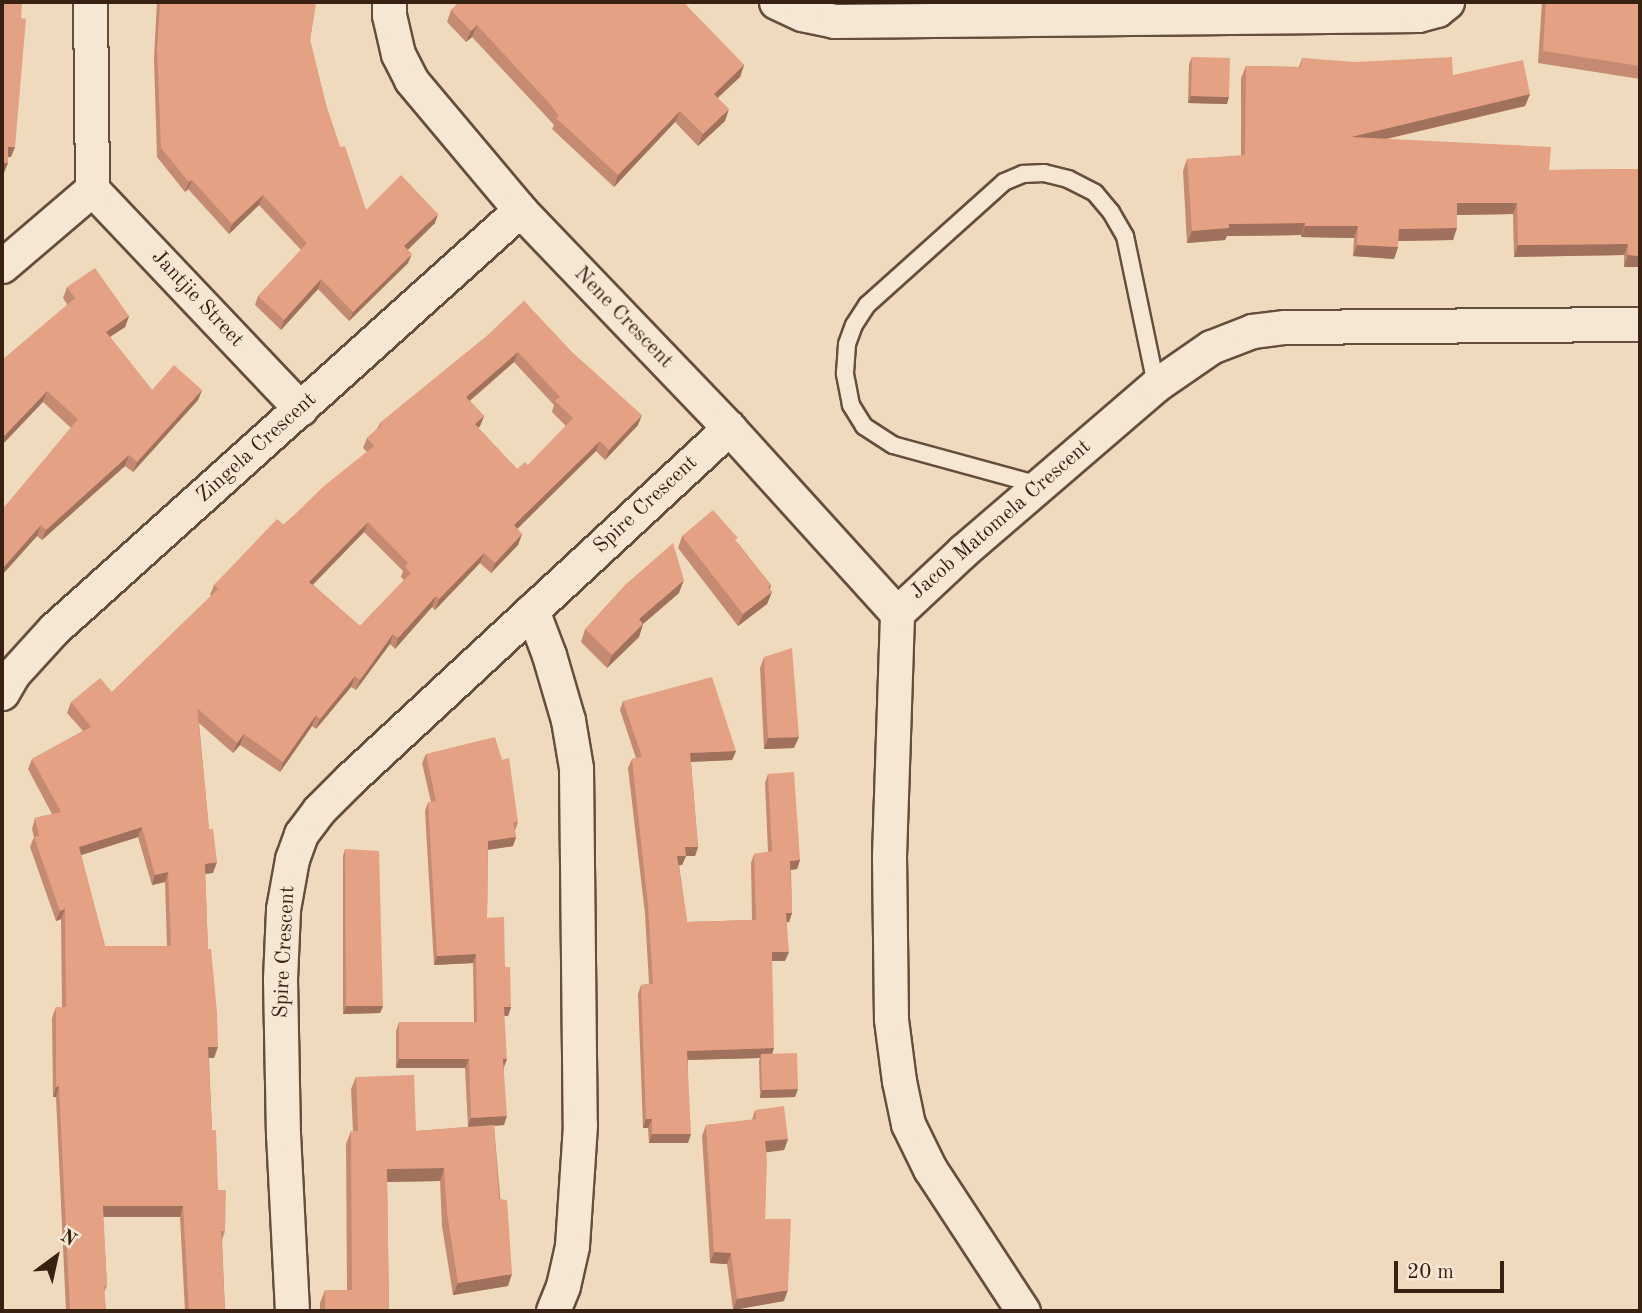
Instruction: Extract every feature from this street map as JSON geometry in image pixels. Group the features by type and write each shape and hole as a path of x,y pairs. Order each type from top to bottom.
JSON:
{"street":[{"path":"2,266 93,189 90,2"},
{"name":"Nene Crescent","path":"389,2 389,16 397,54 411,80 520,210 729,428 897,613"},
{"path":"776,2 803,14 848,20 1418,15 1437,10 1447,2"},
{"name":"Jantjie Street","path":"93,189 301,410"},
{"name":"Zingela Crescent","path":"2,693 13,674 37,646 520,210"},
{"name":"Jacob Matomela Crescent","path":"1023,1311 930,1169 908,1124 899,1081 891,1019 888,856 897,613 1039,485 1156,385 1211,347 1252,331 1285,327 1640,324"},
{"name":"Spire Crescent","path":"292,1311 283,1135 280,979 283,909 292,859 301,834 319,810 729,428"},
{"path":"532,610 550,654 568,720 576,768 580,1125 572,1246 563,1286 553,1311"}],"lane":[{"path":"1039,485 893,445 864,426 851,405 845,373 847,344 867,305 1004,182 1023,174 1044,173 1068,179 1095,193 1111,212 1125,236 1156,385"}],"building":[{"path":"2,2 22,2 21,18 26,19 15,147 8,147 8,163 2,163"},
{"path":"160,2 316,2 310,40 326,105 340,147 345,146 366,210 401,175 438,214 404,246 412,254 353,312 321,279 284,320 258,296 307,243 263,195 232,224 192,180 189,182 161,148 157,49"},
{"path":"459,2 683,2 744,65 714,94 729,109 703,134 680,111 618,175 556,118 559,116 549,103 477,25 471,31 451,10"},
{"path":"1546,2 1640,2 1640,66 1543,51"},
{"path":"1192,57 1230,58 1229,97 1191,96"},
{"path":"1452,57 1453,75 1523,60 1530,94 1351,137 1551,147 1549,170 1640,169 1640,256 1628,255 1628,244 1518,245 1517,203 1457,203 1457,228 1399,229 1398,247 1357,245 1358,226 1305,226 1305,223 1229,224 1229,228 1192,231 1187,159 1245,155 1246,66 1301,67 1302,58 1355,62"},
{"path":"95,268 129,316 106,332 152,390 174,365 202,390 137,462 129,455 46,530 41,525 2,569 2,510 78,419 47,391 2,438 2,360 75,298 67,287"},
{"path":"524,301 572,352 642,415 609,450 600,441 514,525 522,534 495,563 484,553 439,599 436,596 398,638 393,634 360,680 355,676 320,719 316,715 283,762 244,734 237,743 197,708 209,829 213,829 217,862 205,864 208,949 211,949 218,1047 208,1047 212,1130 216,1130 218,1190 226,1190 225,1231 221,1231 225,1311 189,1311 183,1206 103,1206 106,1311 70,1311 59,1086 56,1087 56,1007 66,1007 65,909 60,911 34,837 39,836 35,818 61,812 32,759 91,727 71,702 100,678 112,692 218,589 214,585 277,519 284,525 324,486 374,446 367,438 381,426 380,423 487,336","holes":["518,352 560,397 555,401 573,418 528,465 525,462 517,469 475,424 484,416 466,397","368,522 408,563 405,567 411,573 360,626 309,582","142,827 155,875 168,872 171,946 105,946 79,847"]},
{"path":"713,510 738,538 735,540 771,585 768,587 772,592 743,614 682,536"},
{"path":"673,543 684,580 639,619 643,624 612,655 585,629 625,585"},
{"path":"792,648 799,737 768,738 764,657"},
{"path":"712,677 736,751 690,753 698,847 685,847 686,856 677,856 687,922 756,920 754,854 772,851 768,774 794,772 800,860 790,861 792,913 786,913 789,952 772,952 774,1048 687,1051 691,1134 652,1134 652,1119 646,1119 641,985 653,984 648,905 632,759 642,757 623,701"},
{"path":"495,737 502,760 509,758 518,822 513,822 516,837 488,841 487,918 504,917 505,967 510,967 511,1007 504,1007 507,1059 503,1059 507,1116 471,1118 469,1059 399,1059 399,1022 477,1022 476,954 437,956 428,802 436,801 426,754"},
{"path":"345,849 379,851 383,1006 346,1006"},
{"path":"797,1053 798,1089 762,1090 761,1054"},
{"path":"414,1075 416,1131 494,1125 499,1199 507,1200 512,1274 458,1283 447,1213 444,1168 387,1169 389,1311 325,1311 325,1290 352,1290 351,1131 358,1131 356,1077"},
{"path":"784,1106 788,1139 765,1141 765,1219 791,1219 788,1290 737,1299 731,1253 714,1252 706,1125 756,1119 755,1110"},
{"path":"427,1309 427,1311 390,1311"}]}
